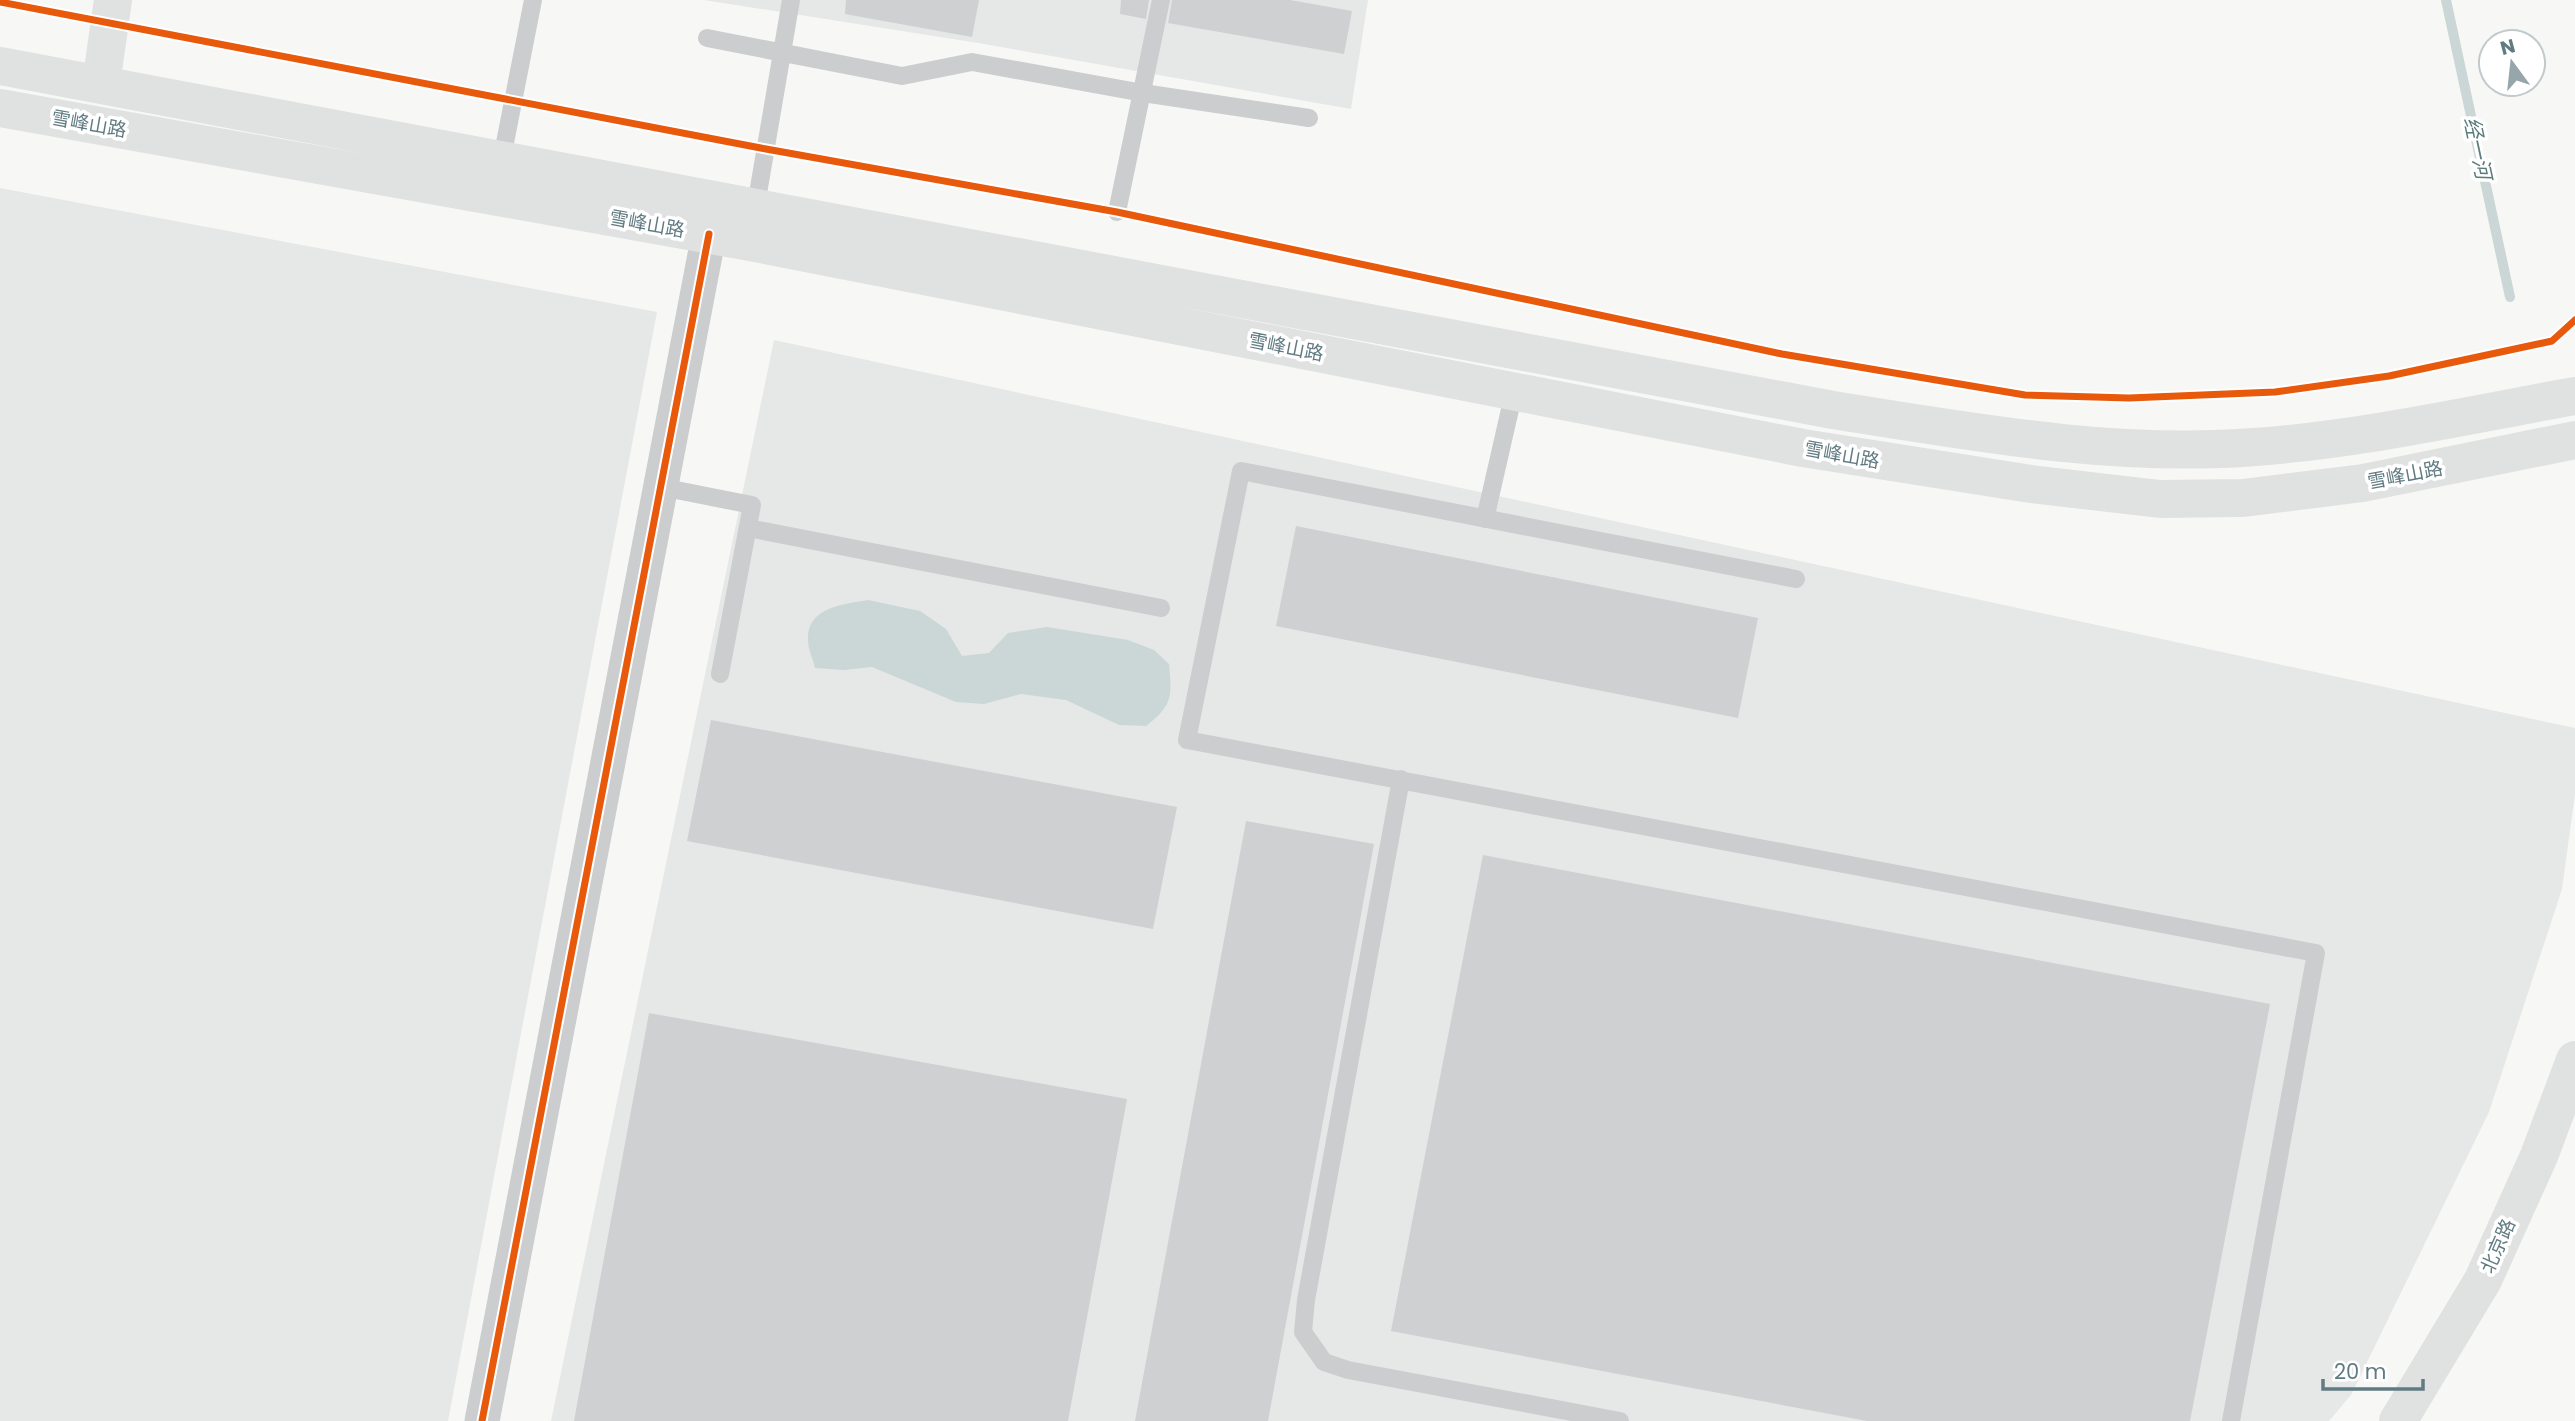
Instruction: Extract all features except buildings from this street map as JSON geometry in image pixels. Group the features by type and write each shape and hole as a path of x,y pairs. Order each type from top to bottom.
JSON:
{"main road":[{"path":"101,84 113,0"},
{"name":"雪峰山路","path":"0,66 101,84 498,179 709,234 753,225 1514,392 1803,449 2031,484 2160,499 2243,498 2363,483 2575,440"},
{"name":"雪峰山路","path":"0,108 498,179 1819,407 2028,440 2161,449 2254,447 2364,434 2575,396"},
{"name":"北京路","path":"2398,1421 2483,1280 2539,1156 2575,1060"}],"street":[{"path":"482,1421 709,234"}],"lane":[{"path":"498,179 533,0"},
{"path":"753,225 791,0"},
{"path":"1116,212 1161,0"},
{"path":"707,38 902,76 972,62 1143,93 1309,118"},
{"path":"1485,519 1514,392"},
{"path":"1796,579 1241,471 1187,740 2316,953 2231,1421"},
{"path":"661,487 752,505 720,674"},
{"path":"748,528 1161,608"},
{"path":"1401,779 1306,1300 1303,1332 1324,1362 1348,1370 1620,1421"}],"shaded area":[{"path":"704,0 1368,0 1351,109 978,43"},
{"path":"0,188 657,312 448,1421 0,1421"},
{"path":"774,340 2575,728 2575,794 2562,889 2489,1112 2351,1395 2329,1421 551,1421"},
{"path":"868,600 920,611 946,629 962,656 989,653 1008,633 1047,627 1128,640 1154,650 1169,664 1169,699 1161,712 1146,726 1119,725 1066,700 1021,694 984,704 956,702 872,667 844,670 815,668 808,640 813,620 829,609"}],"waterway":[{"name":"经一河","path":"2446,0 2510,297"}],"cycle path":[{"path":"0,2 766,149 1117,212 1782,354 2025,395 2129,398 2275,392 2389,376 2552,341 2575,320"},
{"path":"482,1421 709,234"}]}
